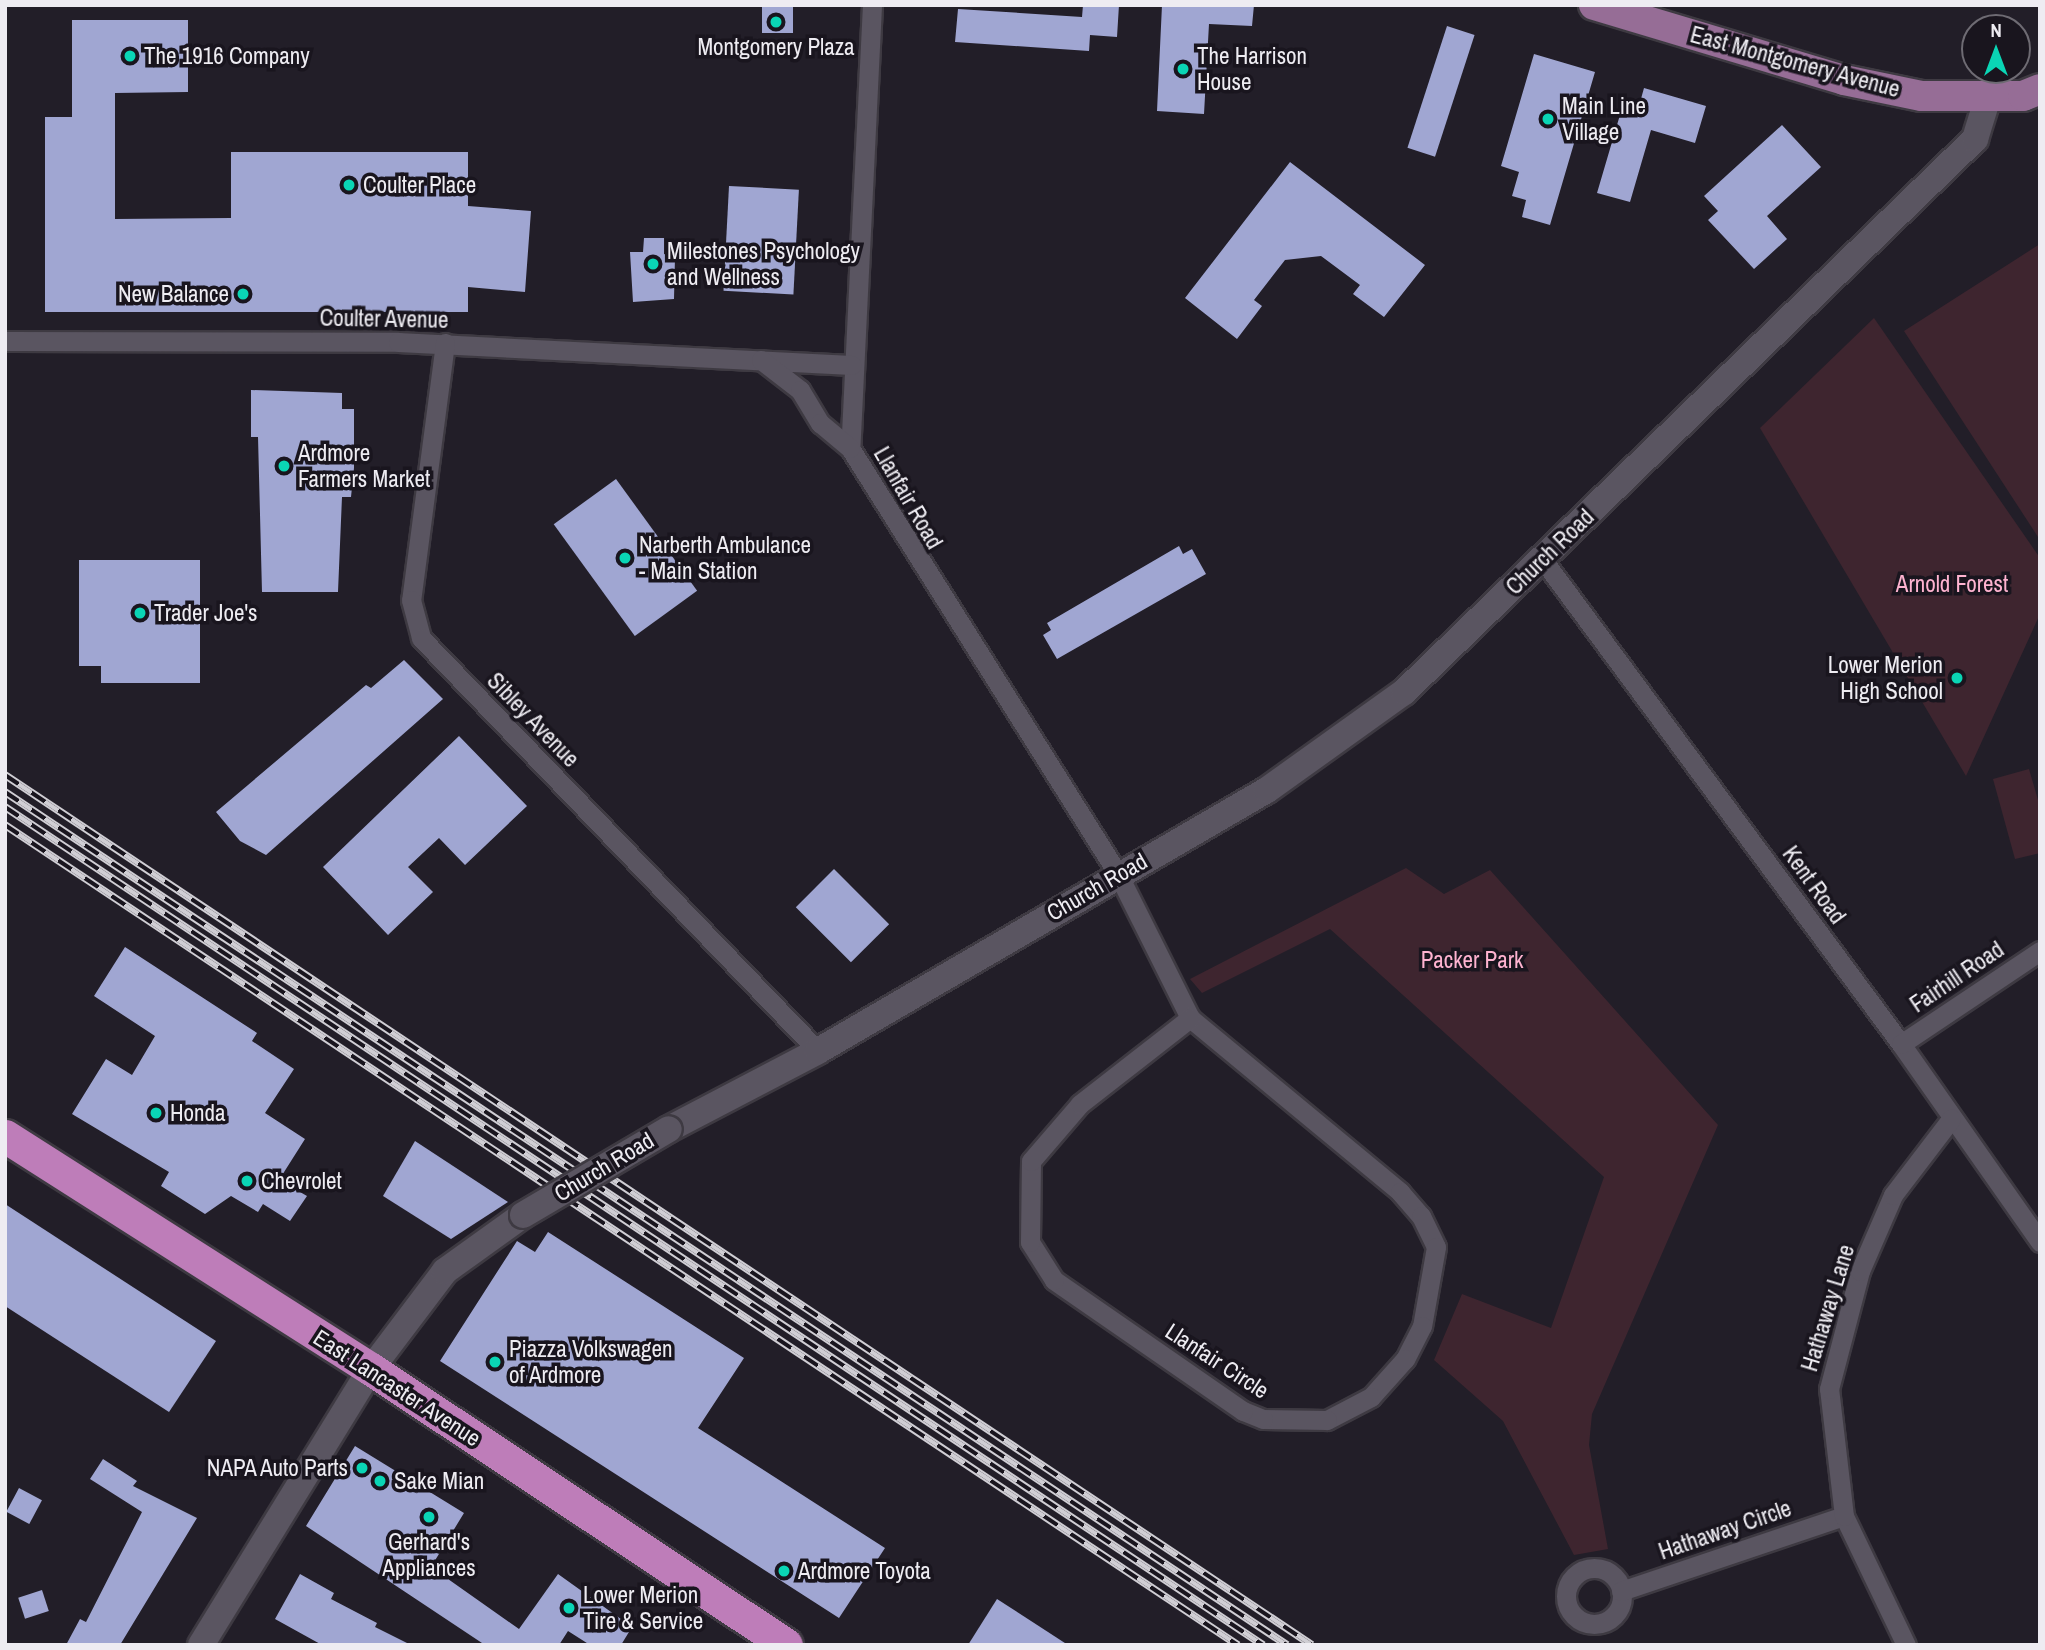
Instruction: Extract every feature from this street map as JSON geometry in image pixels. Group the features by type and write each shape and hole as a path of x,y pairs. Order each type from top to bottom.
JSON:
{"highway":[{"name":"East Lancaster Avenue","path":"5,1136 371,1369 786,1645"}],"main road":[{"name":"East Montgomery Avenue","path":"1594,5 1844,80 1921,96 1987,97 2040,89"}],"street":[{"name":"Llanfair Road","path":"872,5 851,365 850,448 1118,874"},
{"name":"Church Road","path":"203,1644 371,1369 445,1271 523,1215 669,1129 818,1051 1118,874 1267,790 1404,692 1975,139 1987,97"},
{"name":"Coulter Avenue","path":"5,341 445,343 851,365"},
{"name":"Sibley Avenue","path":"445,343 411,600 421,638 818,1051"},
{"path":"761,360 800,390 820,423 850,448"},
{"name":"Kent Road","path":"1543,560 1901,1044 1951,1119 2040,1242"},
{"name":"Llanfair Circle","path":"1118,874 1190,1018 1400,1192 1421,1216 1436,1247 1422,1326 1405,1359 1371,1397 1327,1420 1263,1419 1243,1411 1054,1280 1030,1242 1031,1161 1080,1104 1190,1018"},
{"name":"Fairhill Road","path":"1901,1044 2040,951"},
{"name":"Hathaway Lane","path":"1906,1645 1844,1516 1829,1389 1860,1271 1893,1195 1951,1119"},
{"name":"Hathaway Circle","path":"1621,1591 1844,1516"}],"green space":[{"path":"2040,244 2040,540 1904,331"},
{"name":"Arnold Forest","path":"1874,318 2040,558 2040,614 1966,776 1760,428"},
{"path":"2029,769 2040,807 2040,853 2015,859 1993,779"},
{"name":"Packer Park","path":"1406,868 1444,894 1490,870 1718,1125 1592,1414 1589,1445 1608,1549 1574,1555 1503,1421 1434,1360 1462,1294 1551,1328 1604,1177 1330,929 1202,993 1190,979"}],"building":[{"name":"Montgomery Plaza","path":"762,5 793,5 793,33 762,33"},
{"path":"1083,5 1119,5 1117,37 1090,35 1089,51 955,42 958,9 1082,17"},
{"name":"The Harrison House","path":"1162,5 1254,5 1252,26 1209,24 1204,114 1157,111"},
{"name":"Coulter Place","path":"72,20 188,20 188,92 115,93 115,219 231,218 231,152 468,152 468,206 531,211 525,292 468,287 468,312 45,312 45,117 72,117"},
{"path":"1447,26 1475,35 1435,157 1407,148"},
{"name":"Main Line Village","path":"1534,54 1595,72 1550,225 1522,217 1526,200 1512,196 1519,172 1501,166"},
{"path":"1644,88 1706,106 1695,143 1651,130 1630,202 1597,193 1622,108 1637,113"},
{"path":"1782,125 1821,167 1767,216 1787,239 1754,269 1708,220 1718,211 1704,196"},
{"path":"1290,162 1425,265 1384,317 1353,294 1360,285 1321,256 1285,260 1254,300 1262,306 1237,339 1185,298"},
{"path":"729,186 799,190 793,295 724,291"},
{"name":"Milestones Psychology and Wellness","path":"644,238 664,238 664,254 675,257 674,299 633,302 630,252 643,252"},
{"path":"251,390 342,393 342,409 354,409 354,468 351,497 342,497 338,592 262,592 258,437 251,437"},
{"name":"Narberth Ambulance - Main Station","path":"616,479 697,591 635,636 554,524"},
{"path":"1179,546 1183,554 1192,549 1206,574 1057,659 1043,635 1051,630 1047,623"},
{"name":"Trader Joe's","path":"79,560 200,560 200,683 101,683 101,666 79,666"},
{"path":"404,660 443,699 266,855 240,841 216,812 366,685 371,688"},
{"path":"459,736 527,806 465,865 439,838 408,867 433,892 388,935 323,867"},
{"path":"834,869 889,924 851,962 796,907"},
{"path":"125,947 257,1033 252,1041 294,1069 265,1113 305,1139 279,1180 307,1196 290,1221 263,1204 258,1212 231,1196 205,1214 161,1186 169,1172 72,1114 106,1059 132,1075 155,1036 94,996"},
{"path":"415,1141 508,1202 451,1239 383,1196"},
{"path":"5,1204 216,1341 169,1412 5,1306"},
{"path":"548,1232 744,1358 698,1428 885,1548 839,1618 440,1361 517,1241 535,1252"},
{"path":"355,1446 464,1513 431,1567 519,1629 558,1574 632,1627 621,1645 590,1645 568,1631 559,1645 485,1645 306,1526"},
{"path":"103,1459 137,1481 133,1486 197,1518 120,1645 66,1645 80,1619 86,1622 142,1512 90,1479"},
{"path":"19,1488 42,1500 29,1524 6,1512"},
{"path":"300,1574 334,1593 331,1599 377,1623 375,1627 411,1645 322,1645 275,1619"},
{"path":"42,1590 49,1611 25,1619 18,1598"},
{"path":"997,1599 1068,1645 968,1645"}],"railway":[{"path":"5,775 1312,1645"},
{"path":"5,792 1287,1645"},
{"path":"5,807 1263,1645"},
{"path":"5,825 1238,1645"}],"place":[{"name":"Montgomery Plaza","path":"776,22"},
{"name":"The 1916 Company","path":"130,56"},
{"name":"The Harrison House","path":"1183,69"},
{"name":"Main Line Village","path":"1548,119"},
{"name":"Coulter Place","path":"349,185"},
{"name":"Milestones Psychology and Wellness","path":"653,264"},
{"name":"New Balance","path":"243,294"},
{"name":"Ardmore Farmers Market","path":"284,466"},
{"name":"Narberth Ambulance - Main Station","path":"625,558"},
{"name":"Trader Joe's","path":"140,613"},
{"name":"Lower Merion High School","path":"1957,678"},
{"name":"Honda","path":"156,1113"},
{"name":"Chevrolet","path":"247,1181"},
{"name":"Piazza Volkswagen of Ardmore","path":"495,1362"},
{"name":"NAPA Auto Parts","path":"362,1468"},
{"name":"Sake Mian","path":"380,1481"},
{"name":"Gerhard's Appliances","path":"429,1517"},
{"name":"Ardmore Toyota","path":"784,1571"},
{"name":"Lower Merion Tire & Service","path":"569,1608"}]}
